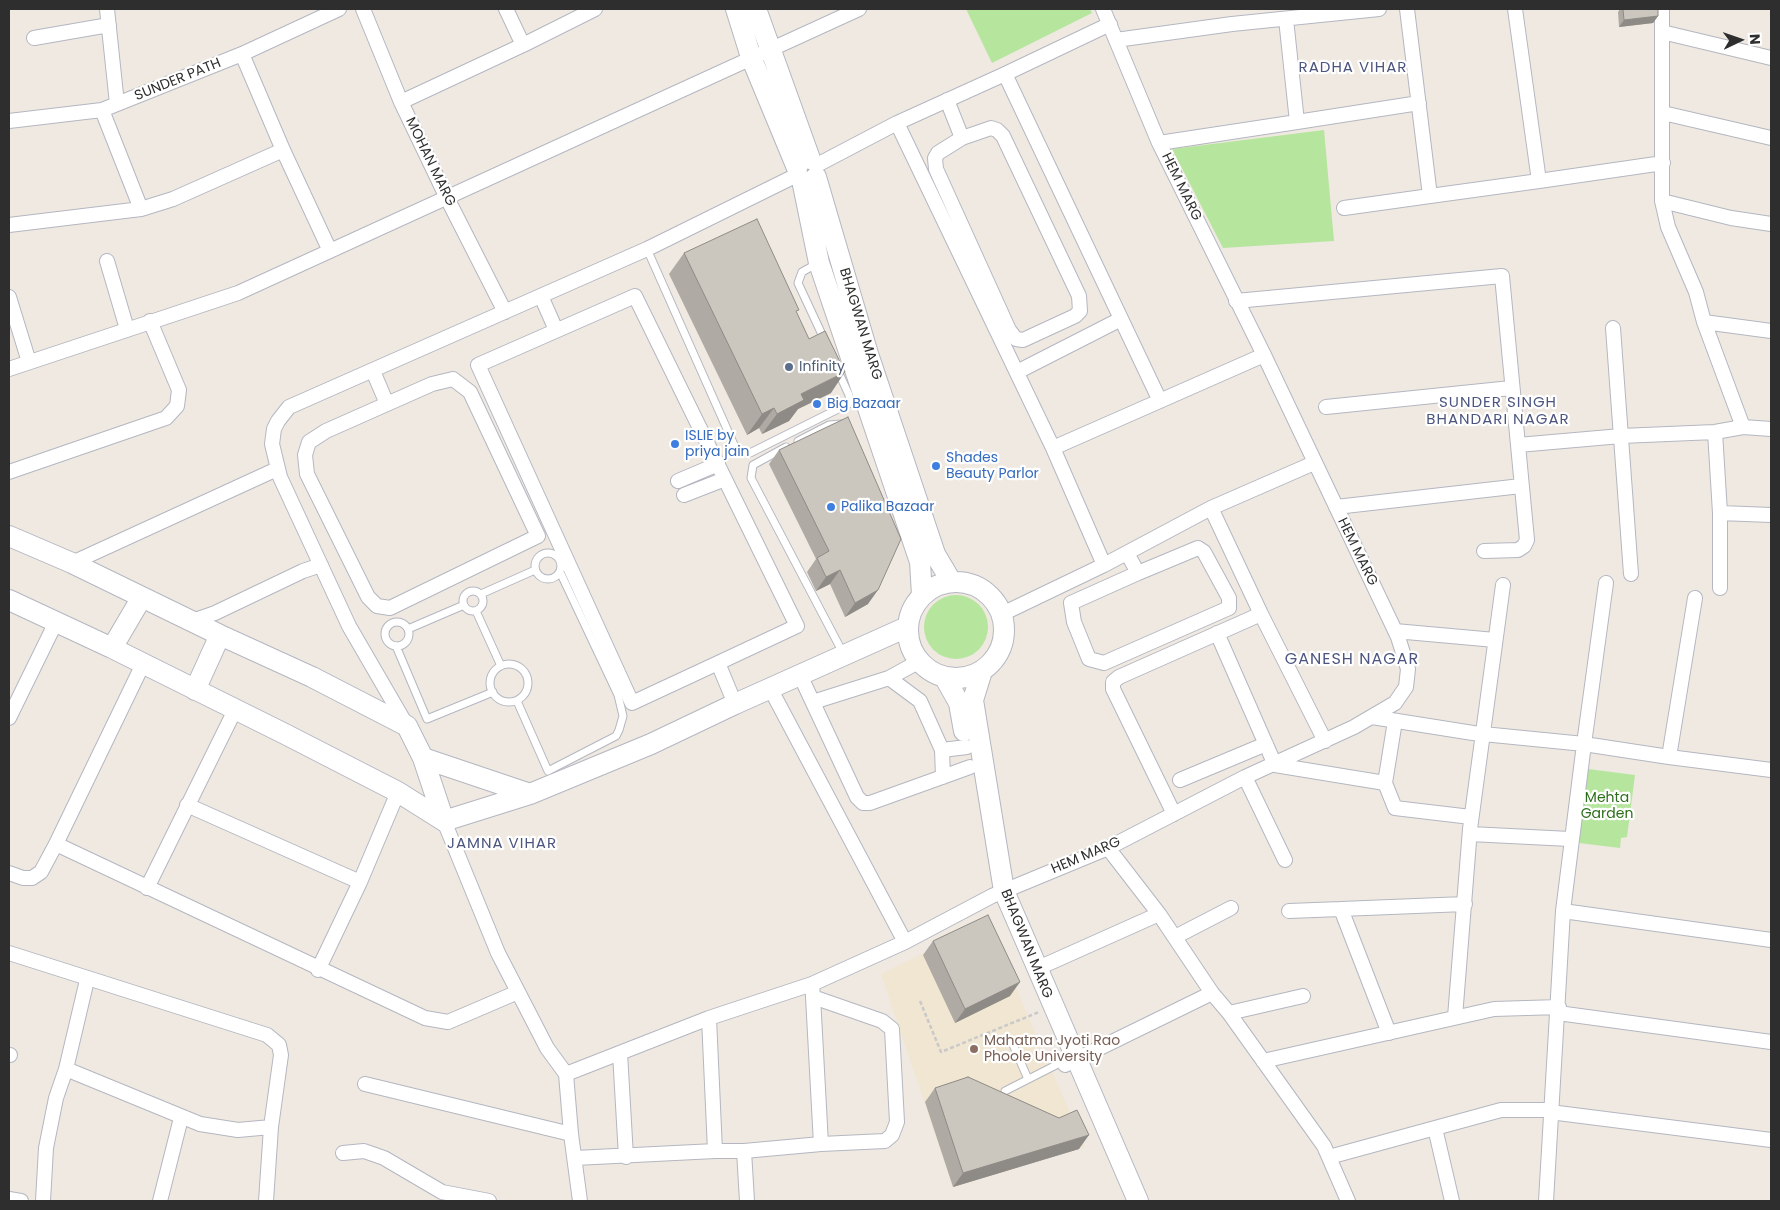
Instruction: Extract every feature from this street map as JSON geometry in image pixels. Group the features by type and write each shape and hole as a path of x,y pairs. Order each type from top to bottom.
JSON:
{"street":[{"path":"107,9 117,104"},
{"name":"SUNDER PATH","path":"9,121 102,110 242,54 339,9"},
{"name":"MOHAN MARG","path":"363,9 401,102 446,196 506,312"},
{"path":"506,9 523,45"},
{"path":"401,102 595,9"},
{"name":"BHAGWAN MARG","path":"736,9 761,54 806,170 932,545 951,581"},
{"name":"BHAGWAN MARG","path":"756,9 761,54"},
{"path":"9,369 238,293 446,196 859,9"},
{"name":"HEM MARG","path":"566,1074 709,1018 812,990 998,894 1108,848 1245,777 1325,741 1395,703 1406,687 1408,669 1395,631 1264,355 1159,143 1104,9"},
{"path":"1116,40 1379,9"},
{"path":"1407,9 1430,196"},
{"path":"1515,9 1539,181"},
{"path":"1662,9 1662,201 1668,227 1696,292 1704,322 1743,426"},
{"path":"1286,19 1298,122"},
{"path":"580,1201 571,1134 566,1074 547,1048 498,953 444,821 423,758 407,726 349,626 277,469 272,444 274,428 289,407 647,249 897,123 1110,24"},
{"path":"34,38 109,25"},
{"path":"1662,32 1771,58"},
{"path":"242,54 283,150 330,251"},
{"path":"1005,74 1119,320 1160,400"},
{"path":"947,100 962,138"},
{"path":"1159,143 1419,103"},
{"path":"102,110 141,209"},
{"path":"1663,113 1771,138"},
{"path":"897,123 1053,448 1104,565"},
{"path":"992,128 1003,136 1078,296 1080,311 1075,316 1023,340 1016,339 1009,330 936,169 935,158 938,153 962,138 992,128"},
{"path":"9,225 141,209 172,200 283,150"},
{"path":"1344,208 1663,164"},
{"name":"BHAGWAN MARG","path":"806,170 819,263 920,562 922,595"},
{"path":"1662,201 1731,218 1771,224"},
{"path":"107,261 127,329"},
{"path":"1236,301 1502,276 1521,486 1528,540 1518,550 1484,551"},
{"path":"541,296 556,330"},
{"path":"635,296 718,464 797,626 632,703 478,365 635,296"},
{"path":"9,297 29,362"},
{"path":"1017,372 1119,320"},
{"path":"9,472 166,418 177,406 179,390 150,321"},
{"path":"1704,322 1771,331"},
{"path":"1613,328 1631,574"},
{"path":"1053,448 1264,355"},
{"path":"372,370 387,404"},
{"path":"453,379 470,392 538,536 390,608 377,606 368,597 307,474 305,455 309,442 326,431 387,404 432,384 453,379"},
{"path":"1326,407 1512,388"},
{"path":"1518,445 1621,436 1714,432 1743,426 1771,429"},
{"path":"1714,432 1720,513 1720,588"},
{"path":"1002,614 1104,565 1212,508 1314,463"},
{"path":"678,481 718,464"},
{"path":"72,563 277,469"},
{"path":"684,495 725,479"},
{"path":"1336,507 1521,486"},
{"path":"1212,508 1261,614 1325,741"},
{"path":"1720,513 1771,515"},
{"path":"9,536 72,563 220,636 312,677 407,726"},
{"path":"1198,548 1204,552 1229,598 1229,608 1104,663 1089,659 1074,622 1071,603 1138,573 1198,548"},
{"path":"1127,552 1138,573"},
{"path":"192,621 215,613 240,599 321,565"},
{"path":"951,581 968,583 989,594 997,604 1002,614 1004,636 995,658 982,671 962,679 946,678 935,675 918,662 910,647 907,628 911,611 922,595 935,586 951,581"},
{"path":"1546,1201 1563,911 1570,839 1606,583"},
{"path":"1456,1017 1471,818 1481,734 1503,585"},
{"path":"112,648 142,597"},
{"path":"1670,758 1695,598"},
{"path":"9,600 112,648 398,792 444,821 530,794 550,778 651,744 770,688 907,628"},
{"path":"1174,814 1114,689 1113,682 1119,677 1261,614"},
{"path":"9,718 56,622"},
{"path":"1395,631 1496,640"},
{"path":"1217,633 1275,765 1384,783"},
{"path":"195,690 220,636"},
{"path":"813,702 889,678 918,662"},
{"path":"718,663 735,704"},
{"path":"9,873 23,878 32,878 41,872 143,664"},
{"name":"BHAGWAN MARG","path":"982,671 973,700 998,894 1036,969 1068,1062 1123,1201"},
{"path":"800,675 857,797 863,803 870,803 970,767"},
{"path":"889,678 920,701 942,750 943,776"},
{"name":"BHAGWAN MARG","path":"946,678 960,703 970,767 998,894 1042,1011 1138,1201"},
{"path":"770,688 904,942"},
{"path":"148,888 235,710"},
{"path":"1372,717 1481,734 1584,744 1670,758 1771,770"},
{"path":"1395,720 1384,783 1395,808 1471,818"},
{"path":"1180,780 1266,744"},
{"path":"942,750 967,747"},
{"path":"423,758 530,794"},
{"path":"1245,777 1285,860"},
{"path":"318,970 360,882 398,792"},
{"path":"188,804 360,882"},
{"path":"1470,834 1570,839"},
{"path":"56,844 318,970 425,1018 448,1022 518,992"},
{"path":"1108,848 1159,914 1212,993 1229,1013 1324,1146 1348,1201"},
{"path":"1289,911 1465,904"},
{"path":"1175,937 1231,908"},
{"path":"1341,909 1389,1033"},
{"path":"1563,911 1771,940"},
{"path":"1036,969 1159,914"},
{"path":"9,953 87,980 267,1035 279,1045 281,1055 271,1128 266,1201"},
{"path":"43,1201 46,1148 56,1098 66,1069 87,980"},
{"path":"575,1158 744,1151 885,1141 892,1135 897,1122 893,1034 889,1024 812,990 822,1144"},
{"path":"1068,1062 1212,993"},
{"path":"1229,1013 1303,996"},
{"path":"1263,1062 1494,1009 1558,1010 1771,1042"},
{"path":"709,1018 715,1151"},
{"path":"620,1053 626,1157"},
{"path":"66,1069 181,1118 200,1124 238,1130 271,1128"},
{"path":"365,1084 571,1134"},
{"path":"1328,1157 1501,1110 1550,1111 1771,1140"},
{"path":"160,1201 181,1118"},
{"path":"1435,1128 1452,1201"},
{"path":"343,1152 364,1151 371,1153 406,1169 442,1192 489,1201"},
{"path":"744,1151 747,1201"},
{"path":"9,1199 21,1201"}],"lane":[{"path":"647,249 735,447 743,454 750,453 850,403 849,395 834,361"},
{"path":"819,263 802,272 798,283 830,353"},
{"path":"844,656 750,474 753,465 757,462 829,425 840,423 849,430"},
{"path":"517,701 550,778 616,736 623,716 618,696 560,572 559,558 547,553 536,560 535,570 547,580 555,578 560,572"},
{"path":"481,594 535,570"},
{"path":"476,590 481,594 483,604 476,611 470,611 464,605 463,598 466,593 476,590"},
{"path":"408,629 464,605"},
{"path":"476,611 501,666"},
{"path":"408,629 398,622 387,627 386,639 396,646 427,719 492,692"},
{"path":"396,646 403,645 408,640 408,629"},
{"path":"507,664 518,666 527,675 526,693 517,701 506,702 492,692 490,687 492,674 501,666 507,664"},
{"path":"1010,1040 1028,1079"},
{"path":"1005,1090 1068,1062"}],"path":[{"path":"920,1001 942,1052 1042,1011"}],"shaded area":[{"name":"Mahatma Jyoti Rao Phoole University","path":"987,922 1085,1147 953,1187 881,974"}],"green space":[{"path":"966,9 1090,9 1092,13 992,63"},
{"path":"1324,130 1334,241 1223,248 1172,149"},
{"path":"950,595 962,595 979,604 986,615 988,627 986,639 979,650 962,659 950,659 938,654 929,645 924,633 924,621 929,609 938,600"},
{"name":"Mehta Garden","path":"1588,769 1635,775 1627,837 1621,838 1620,848 1579,843"}],"building":[{"path":"1623,9 1658,9 1658,16 1624,20"},
{"path":"757,219 799,310 796,311 809,339 825,331 845,372 801,394 804,400 777,414 774,408 762,414 684,253"},
{"path":"848,417 901,539 878,590 855,603 840,570 826,577 817,558 829,551 779,450"},
{"path":"988,915 1020,982 965,1009 933,941"},
{"path":"968,1077 1059,1118 1077,1110 1089,1135 963,1173 935,1088"}],"place":[{"name":"Infinity","path":"789,367"},
{"name":"Big Bazaar","path":"817,404"},
{"name":"ISLIE by priya jain","path":"675,444"},
{"name":"Shades Beauty Parlor","path":"936,466"},
{"name":"Palika Bazaar","path":"831,507"},
{"name":"Mahatma Jyoti Rao Phoole University","path":"974,1049"}],"district":[{"name":"RADHA VIHAR","path":"1353,68"},
{"name":"SUNDER SINGH BHANDARI NAGAR","path":"1498,412"},
{"name":"GANESH NAGAR","path":"1352,660"},
{"name":"JAMNA VIHAR","path":"502,844"}]}
